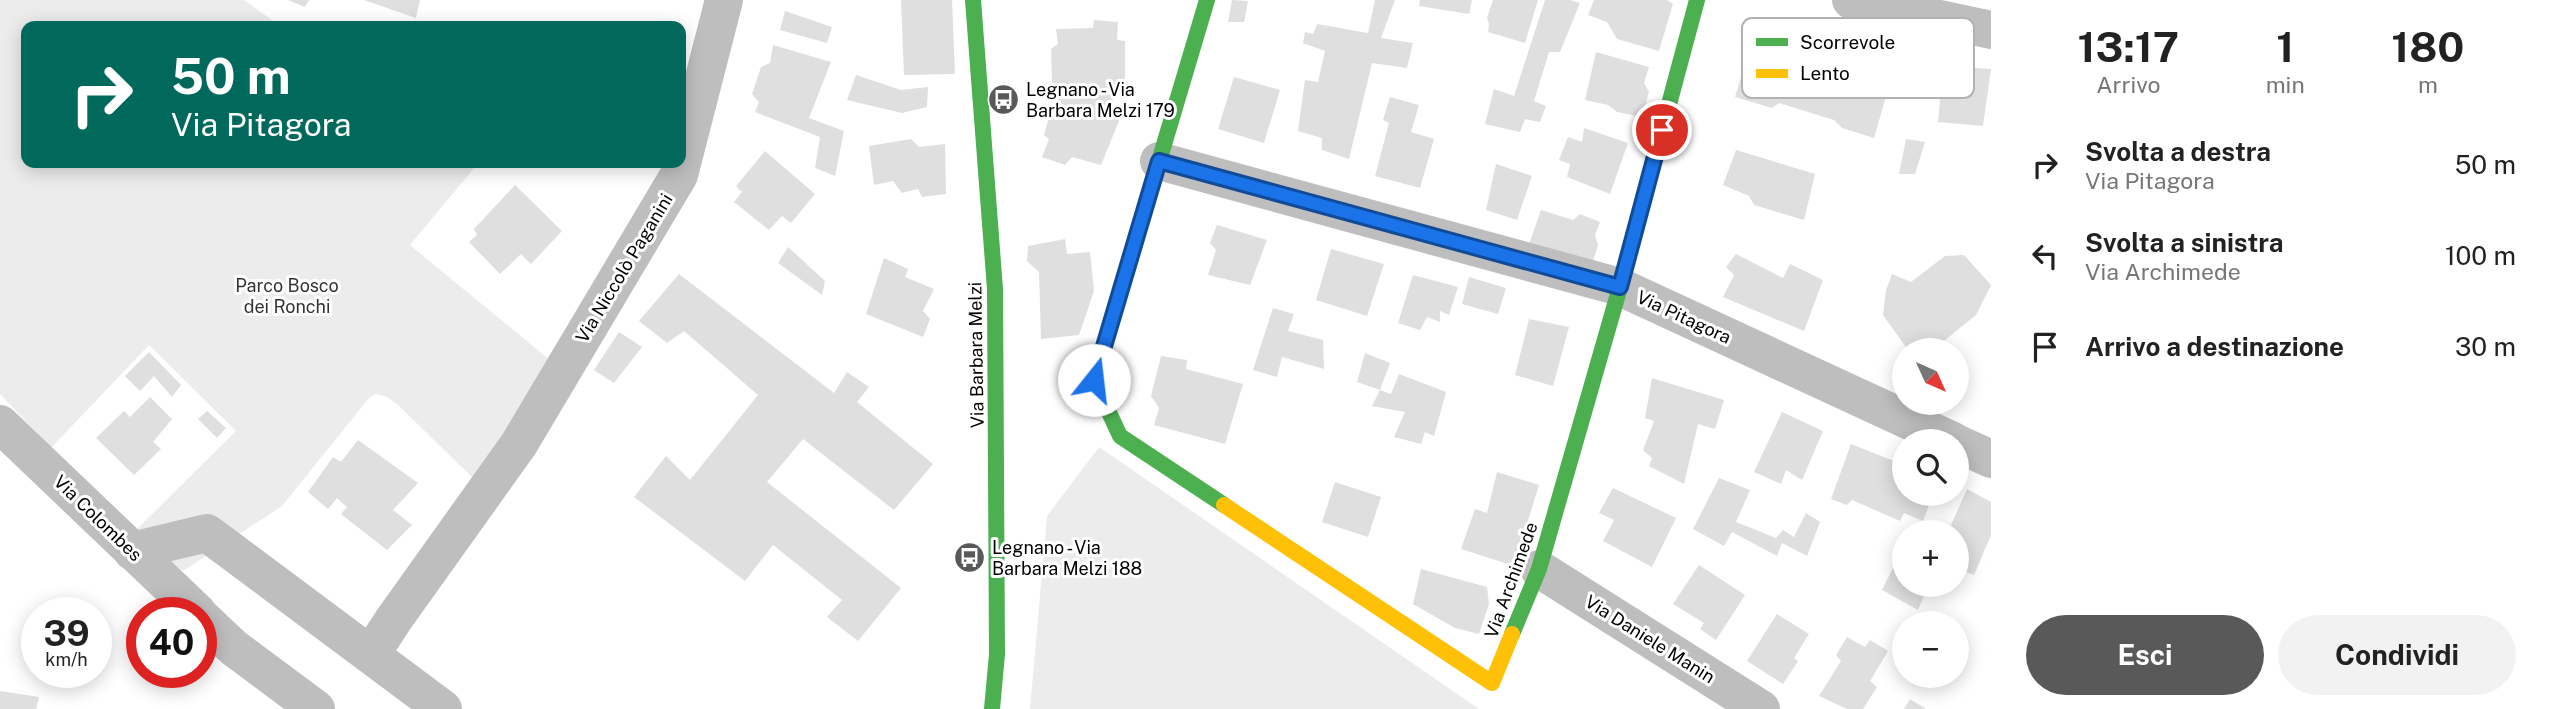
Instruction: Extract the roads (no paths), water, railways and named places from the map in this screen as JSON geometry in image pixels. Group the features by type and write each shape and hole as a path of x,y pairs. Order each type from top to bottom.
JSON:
{"street":[{"name":"Via Niccolò Paganini","path":"686,145 724,0"},
{"name":"Via Barbara Melzi","path":"973,0 995,289 997,654 992,709"},
{"path":"1159,161 1208,0"},
{"name":"Via Archimede","path":"1159,161 1094,380 1120,436 1492,682 1539,569 1620,287 1697,0"},
{"path":"1851,0 1935,18"},
{"name":"Via Pitagora","path":"1159,161 1620,287 1927,429"},
{"name":"Via Niccolò Paganini","path":"371,654 519,444 680,168"},
{"name":"Via Colombes","path":"0,424 181,597"},
{"name":"Via Pitagora","path":"1969,448 1991,458"},
{"path":"132,551 207,533 443,709"},
{"name":"Via Daniele Manin","path":"1539,569 1761,709"},
{"path":"217,632 234,648 316,709"}],"place":[{"name":"Legnano - Via Barbara Melzi 179","path":"1003,99"},
{"name":"Legnano - Via Barbara Melzi 188","path":"969,557"}],"park label":[{"name":"Parco Bosco dei Ronchi","path":"287,295"}]}
